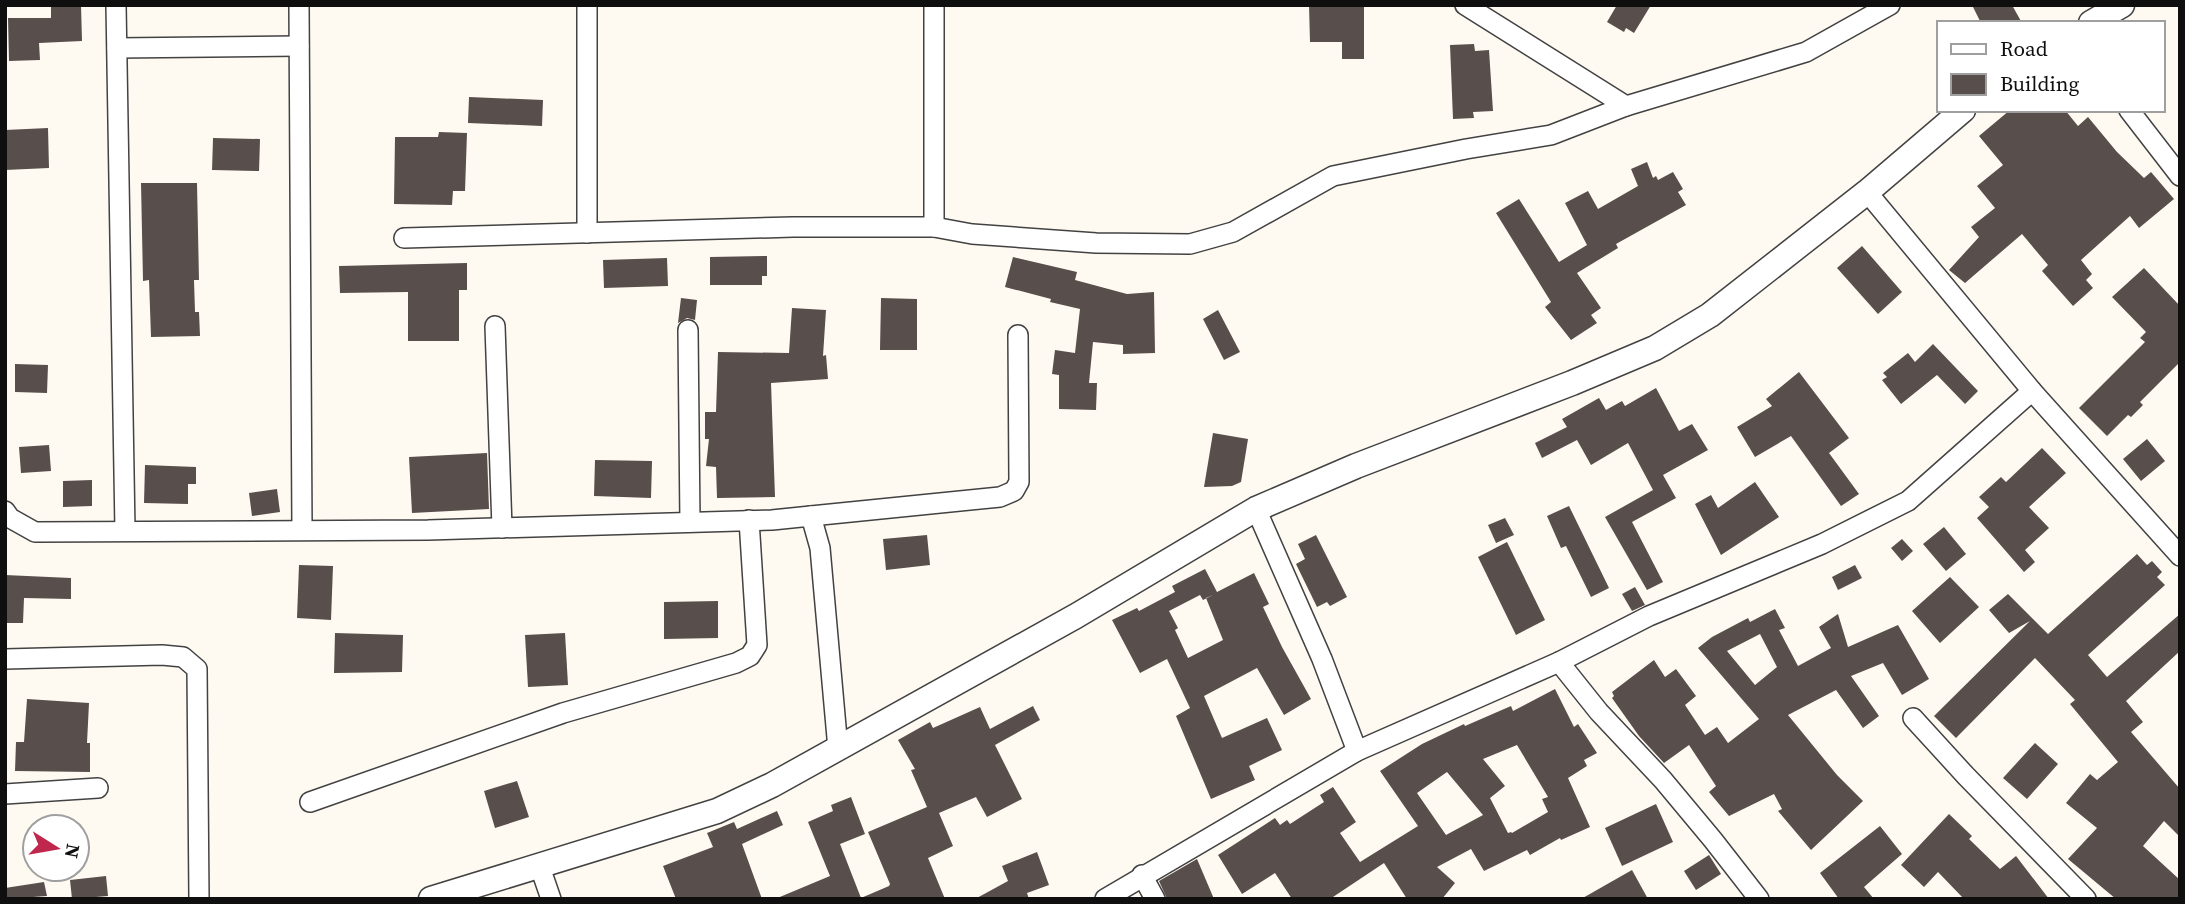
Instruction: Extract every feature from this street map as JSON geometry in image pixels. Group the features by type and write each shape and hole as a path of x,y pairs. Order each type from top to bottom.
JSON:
{"street":[{"path":"116,5 125,531"},
{"path":"299,5 302,530"},
{"path":"587,5 587,233"},
{"path":"934,5 934,227"},
{"path":"1465,5 1626,106"},
{"path":"404,237 878,226 934,227 972,234 1082,242 1191,244 1233,232 1333,176 1551,135 1626,106 1806,52 1890,5"},
{"path":"2094,21 2122,5"},
{"path":"117,48 299,46"},
{"path":"431,899 717,811 772,785 1076,616 1256,509 1356,466 1655,348 1710,315 1867,192 1961,112"},
{"path":"2131,112 2180,176"},
{"path":"1867,192 2032,391 2180,556"},
{"path":"495,326 502,528"},
{"path":"688,330 690,522"},
{"path":"5,511 10,518 35,532 502,528 749,520 1000,497 1014,491 1019,482 1018,335"},
{"path":"1105,899 1357,751 1559,662 1649,616 1822,544 1908,502 2032,391"},
{"path":"1256,509 1322,659 1357,751"},
{"path":"811,516 820,548 838,749"},
{"path":"310,802 564,713 736,663 750,656 757,645 749,520"},
{"path":"5,659 162,655 183,657 197,669 199,899"},
{"path":"1559,662 1599,712 1663,780 1713,839 1759,899"},
{"path":"1913,718 2086,899"},
{"path":"5,794 98,788"},
{"path":"540,867 551,899"},
{"path":"1142,876 1155,899"}],"building":[{"path":"51,5 81,5 82,41 39,43 40,60 9,61 8,18 51,18"},
{"path":"1309,5 1364,5 1364,59 1342,59 1342,42 1310,42"},
{"path":"1617,5 1651,5 1634,33 1626,28 1624,32 1607,22"},
{"path":"1972,5 2012,5 2021,21 1980,21"},
{"path":"1474,44 1475,51 1489,50 1493,111 1473,112 1474,118 1453,119 1450,45"},
{"path":"469,97 543,100 542,126 468,123"},
{"path":"2008,112 2067,112 2078,126 2088,117 2117,152 2144,178 2151,172 2174,199 2139,228 2130,216 2081,260 2092,274 2086,280 2093,288 2073,306 2042,271 2048,265 2022,234 1965,283 1949,270 1979,237 1971,227 1995,208 1977,186 2003,165 1979,136"},
{"path":"48,128 49,168 5,170 5,130"},
{"path":"439,132 467,133 465,191 453,191 452,205 394,204 395,137 438,137"},
{"path":"213,138 260,139 259,171 212,170"},
{"path":"1647,162 1653,178 1656,176 1658,180 1673,172 1683,189 1678,192 1686,205 1616,244 1618,248 1577,273 1601,308 1591,315 1597,323 1571,340 1545,307 1551,302 1496,213 1519,199 1559,262 1587,245 1565,203 1588,191 1598,209 1638,186 1631,169"},
{"path":"141,183 197,183 199,280 194,280 195,312 199,312 200,336 151,337 149,280 143,281"},
{"path":"1862,246 1902,292 1878,314 1837,268"},
{"path":"767,256 767,276 762,276 762,285 710,285 710,257"},
{"path":"1013,257 1077,272 1075,280 1127,294 1154,292 1155,353 1123,354 1123,345 1093,342 1089,383 1097,383 1096,410 1059,409 1059,375 1052,374 1055,350 1075,353 1080,309 1005,287"},
{"path":"667,258 668,286 604,288 603,260"},
{"path":"467,263 467,290 459,290 459,341 408,341 408,292 340,293 339,266"},
{"path":"2144,268 2180,306 2180,362 2140,402 2143,405 2131,417 2128,415 2107,436 2079,408 2145,342 2140,338 2146,332 2112,297"},
{"path":"681,298 697,300 695,320 687,318 678,323"},
{"path":"881,298 917,299 917,350 880,350"},
{"path":"792,308 826,310 823,356 826,355 828,379 771,383 775,497 717,498 716,467 706,466 709,439 705,439 705,412 716,412 718,352 789,353"},
{"path":"1218,310 1240,352 1224,360 1203,319"},
{"path":"1933,344 1978,391 1965,404 1937,375 1901,404 1882,380 1887,377 1883,373 1908,353 1915,362"},
{"path":"15,364 48,365 47,393 15,392"},
{"path":"1799,372 1849,438 1829,453 1859,494 1841,506 1791,436 1755,457 1737,427 1772,406 1766,399"},
{"path":"1656,388 1679,431 1692,424 1708,450 1663,475 1676,498 1632,522 1663,582 1647,590 1605,517 1653,490 1628,443 1591,465 1577,440 1542,458 1535,443 1567,427 1562,419 1599,398 1606,410 1622,401 1625,406"},
{"path":"1213,433 1248,439 1241,482 1232,486 1204,487"},
{"path":"2147,439 2165,461 2141,481 2123,459"},
{"path":"49,445 51,471 21,473 19,447"},
{"path":"2042,448 2066,473 2029,507 2049,528 2025,550 2035,562 2024,572 1977,518 1989,507 1979,497 2001,477 2006,482"},
{"path":"487,453 489,509 412,513 409,457"},
{"path":"595,460 652,461 651,498 594,496"},
{"path":"145,465 196,467 196,484 188,484 188,504 144,503"},
{"path":"92,480 92,506 63,507 63,481"},
{"path":"1755,482 1779,517 1721,555 1695,504 1711,495 1718,508"},
{"path":"277,489 280,512 252,516 249,493"},
{"path":"1569,506 1609,588 1591,597 1566,546 1561,548 1547,516"},
{"path":"1505,518 1514,535 1496,543 1488,525"},
{"path":"1944,527 1966,554 1946,571 1923,544"},
{"path":"927,535 930,565 886,570 883,539"},
{"path":"1316,535 1347,597 1330,606 1327,602 1317,607 1296,564 1305,559 1298,544"},
{"path":"1902,539 1913,551 1902,561 1891,548"},
{"path":"1507,542 1545,620 1516,635 1478,557"},
{"path":"2137,554 2147,565 2152,561 2162,572 2157,577 2165,585 2088,655 2107,677 2180,614 2180,651 2126,701 2143,722 2131,732 2180,789 2180,837 2164,821 2143,846 2180,880 2180,899 2116,899 2068,859 2097,828 2066,803 2090,774 2097,780 2118,762 2070,704 2075,700 2035,658 1956,738 1934,716 2030,621 2009,633 1989,610 2008,594 2048,634"},
{"path":"299,565 333,566 331,620 297,618"},
{"path":"1855,565 1862,578 1838,590 1832,577"},
{"path":"1205,569 1217,592 1254,573 1269,604 1263,607 1311,699 1284,715 1257,668 1204,696 1222,738 1267,718 1282,750 1249,766 1255,780 1211,799 1176,716 1190,708 1167,659 1140,673 1112,620 1137,608 1139,611 1175,592 1172,586","holes":["1200,595 1203,600 1206,598 1223,640 1188,658 1169,611"]},
{"path":"5,575 71,578 71,599 24,598 23,623 5,623"},
{"path":"1950,577 1979,607 1940,643 1912,611"},
{"path":"1635,587 1645,605 1632,611 1622,594"},
{"path":"718,601 718,638 664,639 664,602"},
{"path":"1775,609 1785,628 1779,630 1798,666 1831,648 1819,627 1838,614 1848,647 1898,625 1929,679 1902,695 1883,663 1851,676 1879,716 1863,728 1836,690 1788,715 1837,775 1863,801 1811,850 1778,811 1782,809 1774,794 1729,816 1709,792 1716,786 1689,745 1664,763 1639,736 1612,698 1612,692 1654,660 1665,677 1676,669 1696,696 1685,705 1705,735 1717,727 1728,743 1759,719 1698,648 1712,637 1748,618 1750,622","holes":["1760,634 1777,667 1755,685 1727,651"]},
{"path":"335,633 403,635 402,672 334,673"},
{"path":"565,633 568,685 528,687 525,635"},
{"path":"1555,689 1574,727 1578,724 1597,753 1584,760 1587,766 1568,778 1590,827 1561,840 1560,838 1530,855 1527,850 1484,871 1471,849 1437,867 1455,883 1442,899 1407,899 1384,863 1330,899 1292,899 1275,873 1242,894 1218,855 1275,818 1280,825 1287,820 1290,824 1324,802 1320,795 1333,787 1356,822 1340,833 1360,862 1418,826 1380,771 1422,744 1464,724 1465,726 1511,706 1513,711","holes":["1517,745 1548,797 1542,799 1548,812 1508,833 1490,798 1505,786 1483,759","1447,772 1483,815 1446,835 1417,793"]},
{"path":"27,699 89,703 87,743 90,743 90,772 15,771 16,742 24,742"},
{"path":"1033,706 1040,720 995,745 1022,799 987,817 976,797 939,813 953,846 928,858 945,899 775,899 830,876 808,822 833,811 831,805 851,797 865,834 840,844 861,898 889,886 868,832 927,807 911,770 915,769 898,740 930,722 933,728 980,707 990,729"},
{"path":"2035,743 2058,764 2027,799 2003,778"},
{"path":"517,781 529,817 495,828 484,791"},
{"path":"1656,804 1673,842 1622,866 1605,828"},
{"path":"777,811 783,825 742,844 762,899 676,899 663,866 713,847 707,833 734,822 737,829"},
{"path":"1949,814 1972,836 1969,839 2000,869 2016,856 2049,899 1964,899 1938,872 1924,887 1901,865"},
{"path":"1880,826 1902,854 1864,887 1874,899 1839,899 1820,873"},
{"path":"1037,852 1049,885 1027,893 1029,899 975,899 1008,881 1002,866"},
{"path":"1709,855 1721,874 1696,890 1684,871"},
{"path":"1197,859 1214,899 1167,899 1159,881"},
{"path":"1632,870 1648,899 1581,899"},
{"path":"106,876 108,896 72,899 70,883 91,883 91,878"},
{"path":"44,883 47,896 5,899 5,888"}]}
